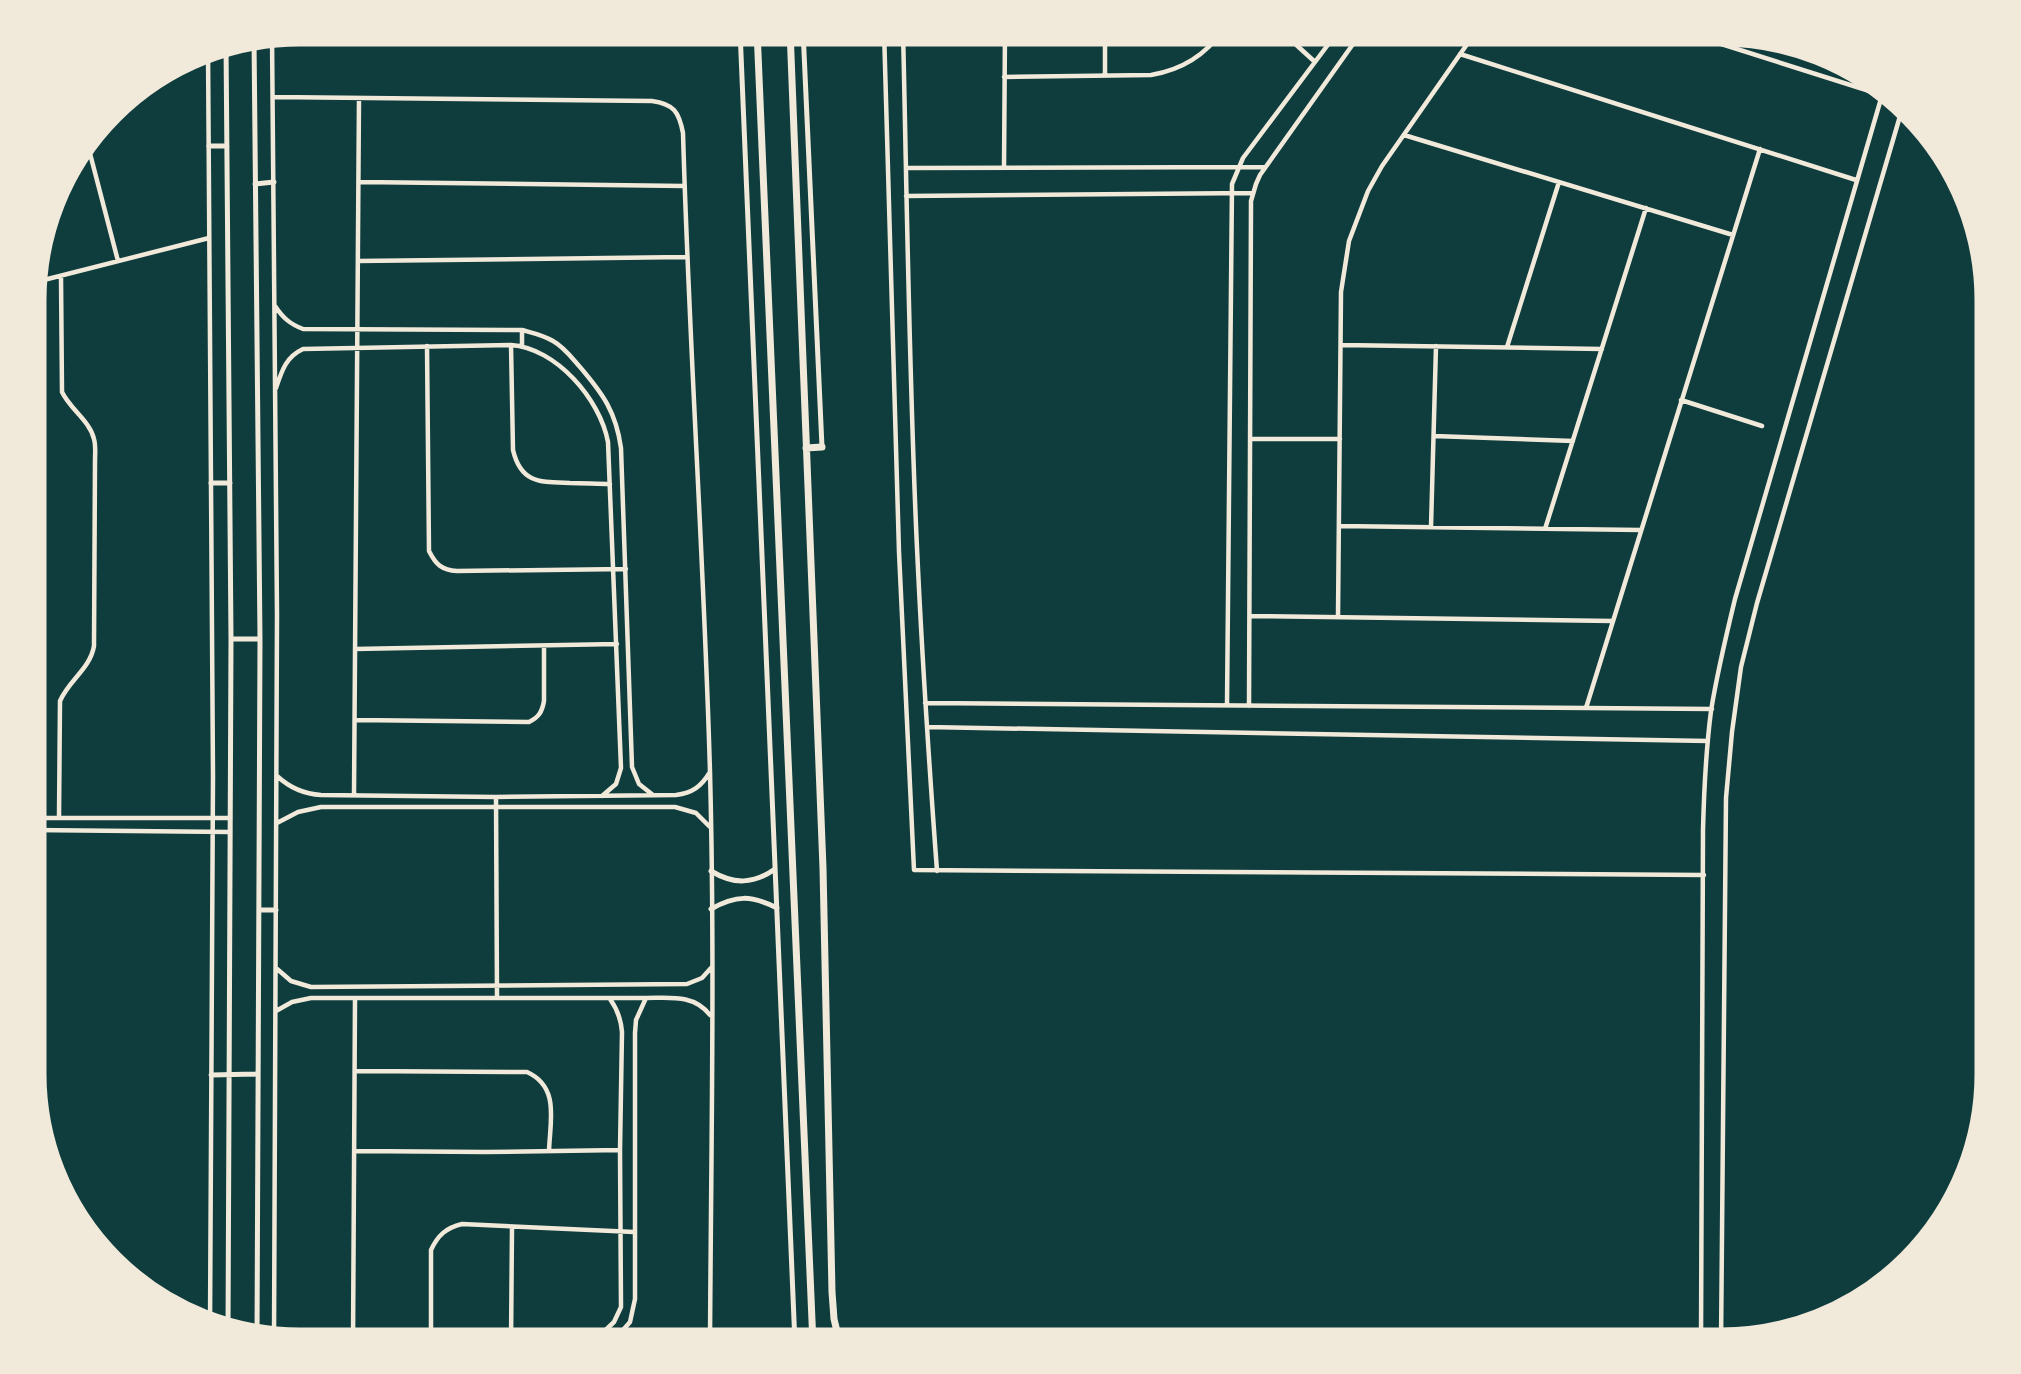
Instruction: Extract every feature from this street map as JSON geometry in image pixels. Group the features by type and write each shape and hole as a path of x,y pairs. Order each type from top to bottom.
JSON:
{"main road":[{"path":"758,42 812,1332"},
{"path":"790,42 823,868 832,1292 837,1332"},
{"path":"806,448 822,447"}],"street":[{"path":"741,42 795,1332"},
{"path":"804,42 822,447"},
{"path":"884,42 898,538 914,870 1704,874"},
{"path":"902,42 912,417 926,727 937,871"},
{"path":"1004,168 1005,42"},
{"path":"1105,42 1105,75"},
{"path":"1004,77 1151,75 1180,68 1205,51 1213,42"},
{"path":"1293,42 1315,62"},
{"path":"1227,705 1231,193 1238,167 1330,42"},
{"path":"1250,706 1252,193 1266,167 1355,42"},
{"path":"1338,617 1341,292 1349,241 1368,191 1468,42"},
{"path":"1715,42 1875,93"},
{"path":"272,44 277,589 274,1330"},
{"path":"254,46 260,639 257,1328"},
{"path":"226,53 231,639 228,1321"},
{"path":"1460,54 1856,180"},
{"path":"208,59 213,818 210,1315"},
{"path":"273,97 664,103 674,109 680,120 683,133 710,772 710,1332"},
{"path":"354,795 359,98"},
{"path":"1701,1332 1704,808 1712,709 1721,654 1735,599 1881,98"},
{"path":"1721,1332 1727,798 1731,732 1739,680 1757,603 1900,115"},
{"path":"1404,135 1733,235"},
{"path":"209,146 227,146"},
{"path":"1586,708 1760,149"},
{"path":"89,151 118,261"},
{"path":"906,168 1266,167"},
{"path":"359,181 684,186"},
{"path":"254,184 274,182"},
{"path":"1507,347 1559,182"},
{"path":"906,196 1252,193"},
{"path":"1545,529 1646,208"},
{"path":"43,280 209,238"},
{"path":"358,261 687,257"},
{"path":"58,818 60,701 89,663 94,646 96,461 91,431 66,401 62,392 61,276"},
{"path":"275,306 292,325 303,329 522,330 547,338 570,355 605,398 618,427 621,448 632,767 639,784 653,796"},
{"path":"522,330 522,346"},
{"path":"274,392 287,360 294,353 313,347 511,345 546,355 593,402 606,429 621,768 616,785 603,796"},
{"path":"511,345 513,450 516,463 523,473 534,480 547,482 610,484"},
{"path":"1341,345 1602,349"},
{"path":"427,346 429,551 434,563 445,570 457,571 626,569"},
{"path":"1431,527 1436,346"},
{"path":"1681,401 1762,426"},
{"path":"606,429 618,427"},
{"path":"1433,436 1573,441"},
{"path":"1250,439 1340,439"},
{"path":"211,483 230,483"},
{"path":"1339,526 1641,530"},
{"path":"1250,616 1613,621"},
{"path":"231,639 260,639"},
{"path":"355,649 617,644"},
{"path":"355,720 529,722 537,718 543,710 544,646"},
{"path":"925,703 1712,709"},
{"path":"926,727 1708,741"},
{"path":"277,776 286,784 309,794 653,796 687,794 704,782 710,772"},
{"path":"496,797 497,997"},
{"path":"277,823 298,812 321,807 675,807 696,813 710,828"},
{"path":"42,818 230,818"},
{"path":"42,830 230,832"},
{"path":"711,871 737,882 764,877 775,869"},
{"path":"711,909 737,898 764,901 777,908"},
{"path":"259,910 276,911"},
{"path":"275,968 292,981 311,987 687,984 702,978 711,967"},
{"path":"604,1332 614,1322 621,1307 619,1232 622,1032 617,1008 610,998"},
{"path":"275,1012 302,999 646,998 689,999 711,1016"},
{"path":"621,1332 630,1322 634,1311 635,1033 640,1008 646,998"},
{"path":"354,1332 355,999"},
{"path":"355,1072 527,1072 545,1084 549,1093 549,1151"},
{"path":"211,1075 258,1074"},
{"path":"355,1151 620,1150"},
{"path":"431,1332 431,1250 443,1232 453,1227 462,1224 634,1232"},
{"path":"511,1332 512,1227"}]}
